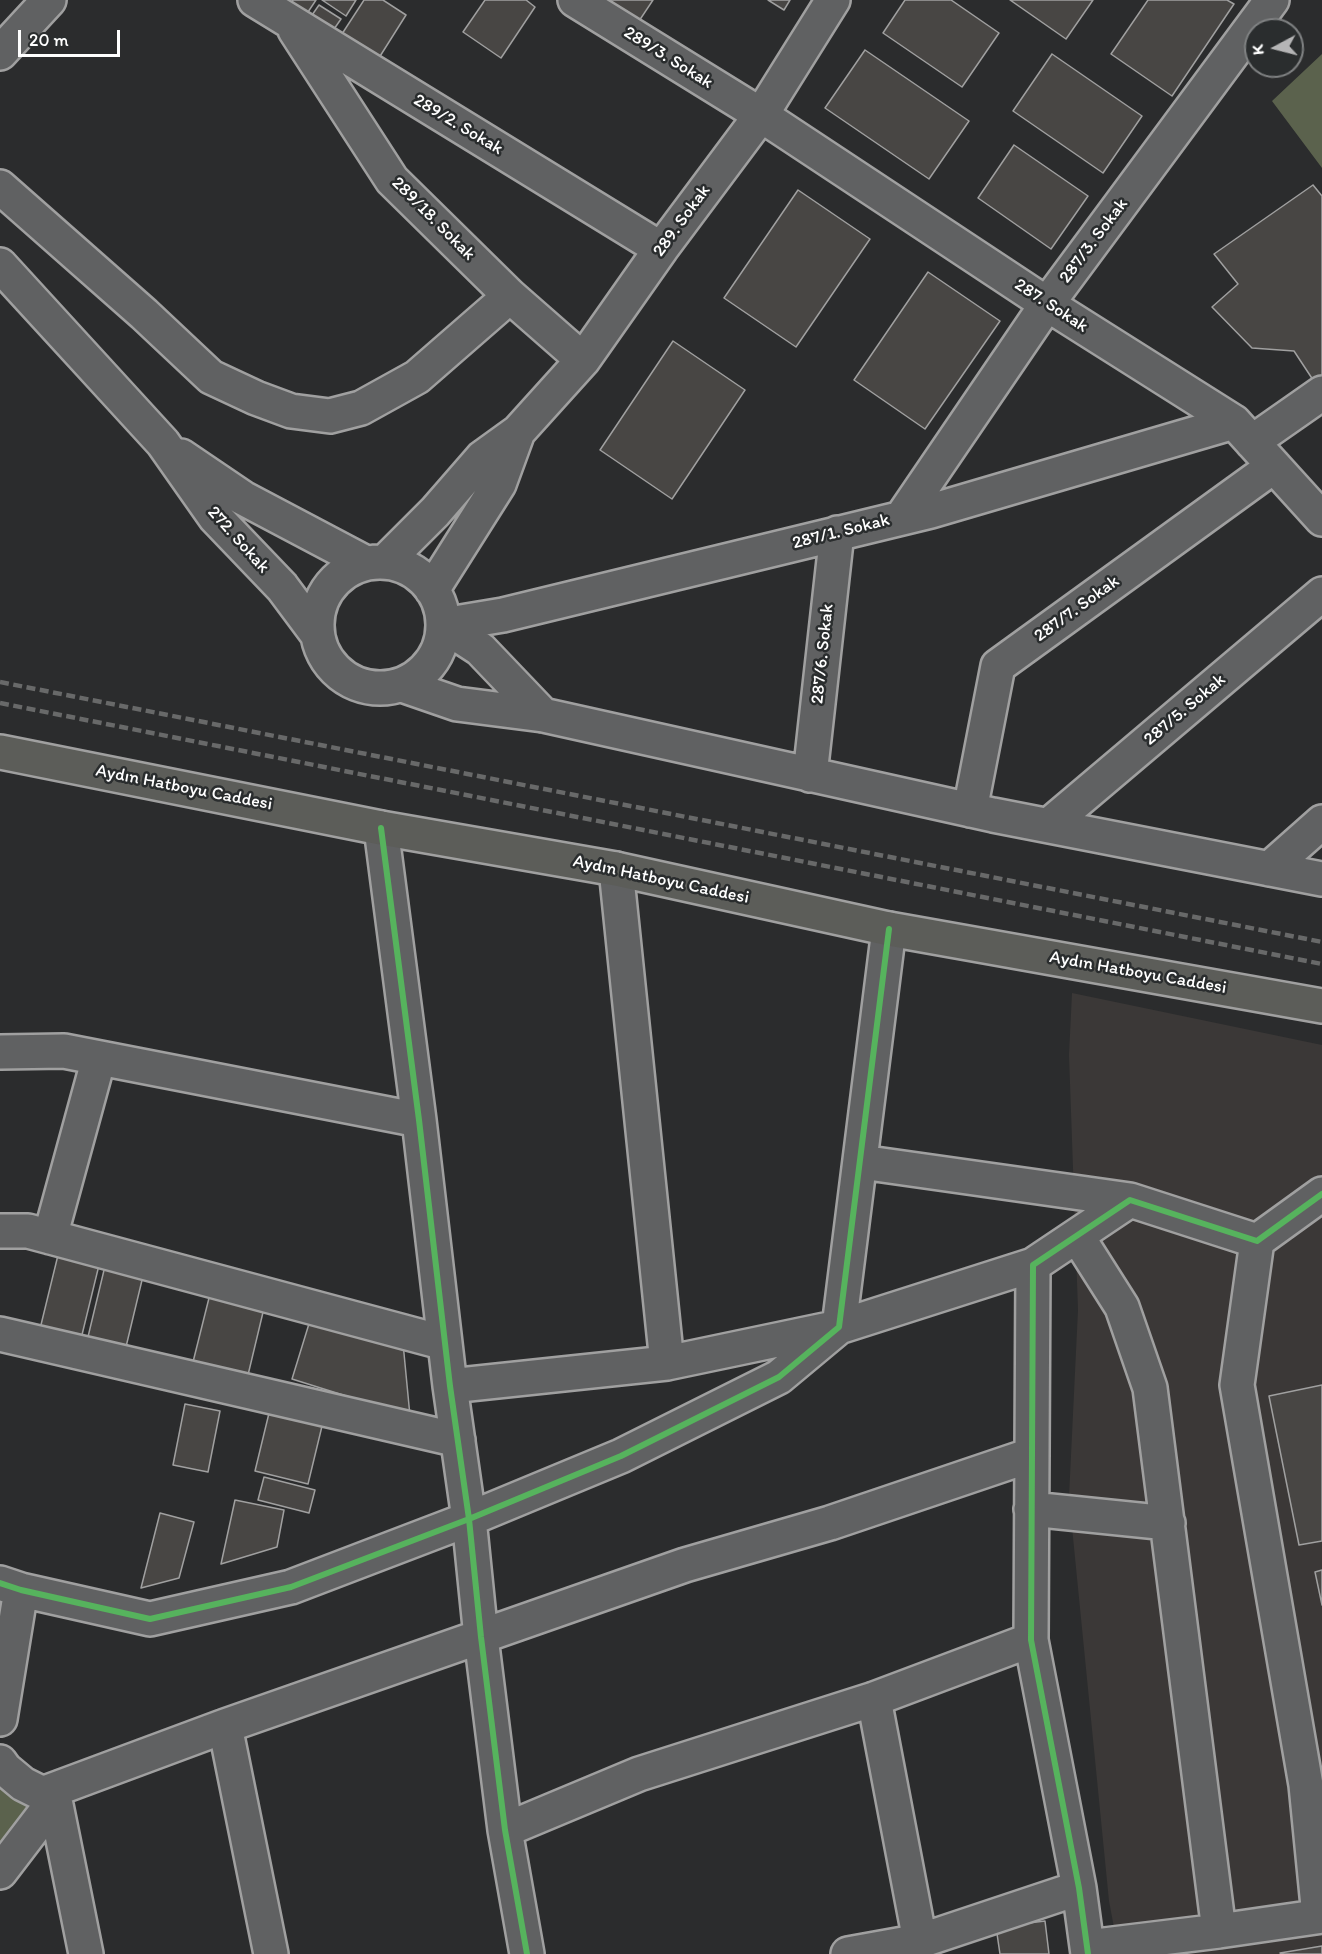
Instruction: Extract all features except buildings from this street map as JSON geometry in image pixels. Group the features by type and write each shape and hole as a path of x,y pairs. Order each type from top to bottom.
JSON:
{"main road":[{"name":"Aydın Hatboyu Caddesi","path":"0,752 381,828 616,869 889,929 1322,1006"}],"street":[{"path":"0,52 49,0"},
{"name":"289/2. Sokak","path":"255,0 661,249"},
{"name":"289/3. Sokak","path":"575,0 761,115"},
{"name":"289. Sokak","path":"518,432 583,360 661,249 761,115 833,0"},
{"name":"287/3. Sokak","path":"902,517 1047,304 1272,1"},
{"name":"289/18. Sokak","path":"291,24 392,180 510,297 583,360"},
{"name":"287. Sokak","path":"761,115 1243,432 1322,519"},
{"path":"0,187 144,314 211,377 291,411 330,416 361,408 417,377 510,297"},
{"name":"272. Sokak","path":"0,266 163,443 215,517 282,587 317,634"},
{"name":"287/1. Sokak","path":"443,626 503,615 1243,432 1322,393"},
{"path":"375,562 403,566 420,576 432,590 440,607 443,626 441,645 432,662 419,675 402,685 384,689 365,687 347,680 333,668 322,652 317,634 317,615 322,597 333,581 348,570 375,562 435,512 482,458 518,432"},
{"path":"432,590 499,484 518,432"},
{"name":"272. Sokak","path":"163,443 243,498 375,562"},
{"name":"287/7. Sokak","path":"970,810 998,666 1274,466"},
{"name":"287/6. Sokak","path":"810,775 837,533"},
{"name":"287/5. Sokak","path":"1049,825 1322,594"},
{"path":"443,626 480,649 543,715"},
{"path":"402,685 458,704 543,715 970,810 1322,879"},
{"path":"1269,869 1322,822"},
{"path":"381,828 419,1120 450,1386 469,1519 505,1830 527,1954"},
{"path":"616,869 667,1363"},
{"path":"0,1719 10,1586 150,1619 291,1587 469,1519 621,1456 779,1377 839,1327 889,929"},
{"path":"0,1052 64,1051 419,1120"},
{"path":"50,1237 99,1058"},
{"path":"861,1162 1130,1200 1257,1241"},
{"path":"1033,1265 1031,1640 1079,1888 1088,1950 1320,1916 1314,1783 1237,1385 1257,1241 1322,1194"},
{"path":"450,1386 667,1363 839,1327 1033,1265 1130,1200"},
{"path":"0,1231 28,1231 445,1343"},
{"path":"1077,1236 1122,1306 1150,1388 1219,1931"},
{"path":"0,1334 458,1440"},
{"path":"0,1872 49,1797 225,1726 685,1565 830,1523 1031,1455"},
{"path":"1031,1509 1168,1523"},
{"path":"505,1830 639,1774 874,1699 1031,1640"},
{"path":"874,1699 920,1941"},
{"path":"225,1726 271,1954"},
{"path":"0,1762 23,1784 49,1797"},
{"path":"49,1797 86,1954"},
{"path":"848,1954 920,1941 1079,1888"}],"shaded area":[{"path":"1072,993 1322,1045 1322,1954 1119,1954 1109,1901 1069,1497 1078,1310 1069,1055"}],"green space":[{"path":"1322,54 1322,168 1272,101 1296,78 1304,78 1304,71"},
{"path":"0,1770 55,1800 0,1872"}],"railway":[{"path":"0,682 1322,942"},
{"path":"0,703 1322,964"}],"cycle path":[{"path":"381,828 419,1120 450,1386 469,1519 505,1830 527,1954"},
{"path":"0,1583 21,1590 150,1619 291,1587 469,1519 621,1456 779,1377 839,1327 889,929"},
{"path":"1088,1954 1079,1888 1031,1640 1033,1265 1130,1200 1257,1241 1322,1194"}]}
